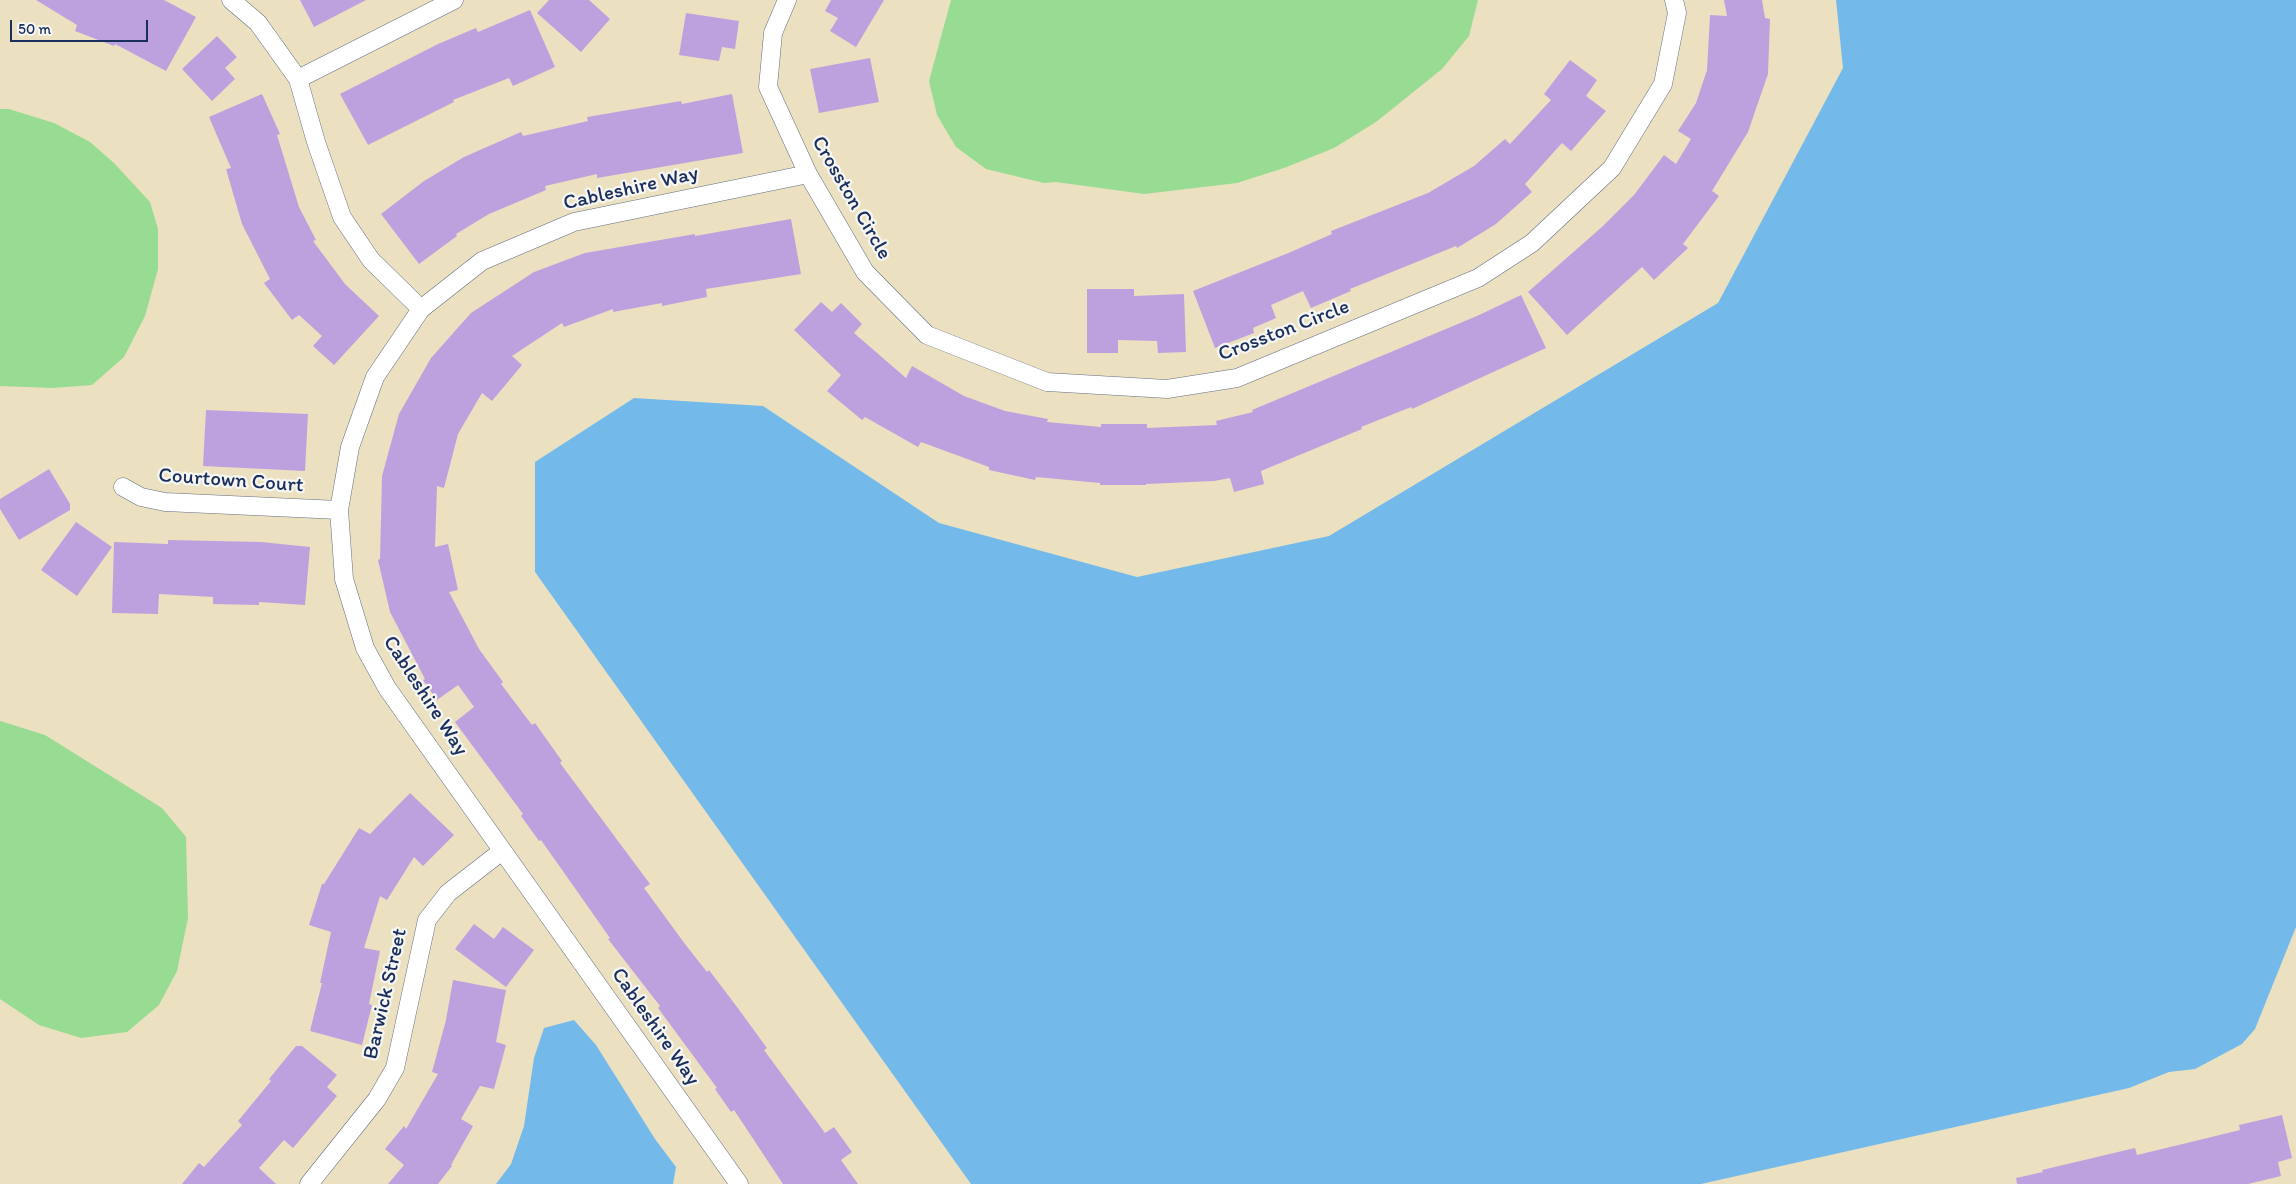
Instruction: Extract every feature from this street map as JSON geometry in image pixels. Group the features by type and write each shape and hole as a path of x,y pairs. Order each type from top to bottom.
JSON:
{"street":[{"path":"231,0 258,24 298,78 316,142 342,217 371,260 421,310"},
{"path":"298,78 454,0"},
{"name":"Crosston Circle","path":"787,0 773,33 768,87 808,174 865,272 927,335 1047,382 1167,389 1236,378 1478,278 1532,243 1612,168 1662,84 1678,13 1674,0"},
{"name":"Cableshire Way","path":"739,1184 387,688 365,648 344,579 339,510 350,447 375,377 421,310 482,261 574,222 808,174"},
{"name":"Courtown Court","path":"123,487 141,497 165,502 339,510"},
{"name":"Barwick Street","path":"309,1184 377,1099 395,1068 427,920 448,893 502,851"}],"green space":[{"path":"951,0 1478,0 1469,36 1442,69 1376,122 1334,148 1284,168 1237,183 1144,194 1056,182 1044,183 986,169 956,147 937,115 929,81"},
{"path":"0,109 9,109 54,123 90,142 114,163 150,202 158,229 158,269 145,316 124,357 92,385 52,388 0,386"},
{"path":"0,721 45,735 162,808 186,837 188,918 177,971 159,1005 127,1032 81,1038 39,1025 0,999"}],"water":[{"path":"1836,0 2296,0 2296,927 2255,1029 2242,1044 2195,1069 2169,1072 2129,1088 1701,1184 971,1184 535,572 535,462 634,398 763,406 939,523 1137,577 1329,536 1718,303 1843,68"},
{"path":"574,1020 596,1045 655,1139 676,1167 673,1184 496,1184 511,1164 524,1126 534,1058 544,1028"}],"building":[{"path":"36,0 164,0 196,17 166,71 115,44 114,46 75,31 77,25"},
{"path":"300,0 366,0 314,27"},
{"path":"549,0 589,0 610,19 581,52 537,13"},
{"path":"831,0 884,0 856,47 830,31 838,18 825,11"},
{"path":"1724,0 1762,0 1765,18 1770,19 1768,74 1748,132 1712,191 1719,196 1683,244 1688,248 1654,280 1642,267 1567,335 1528,292 1603,226 1634,195 1664,155 1676,164 1691,139 1678,131 1696,103 1707,70 1710,15 1727,16"},
{"path":"530,10 555,67 513,86 509,78 453,100 454,102 368,145 340,94 438,44 476,28 478,32"},
{"path":"686,13 739,21 735,49 722,47 719,61 679,55"},
{"path":"217,36 237,57 225,68 235,79 212,101 182,69"},
{"path":"870,58 879,102 819,113 810,69"},
{"path":"1570,60 1597,80 1586,96 1606,111 1571,151 1562,143 1525,184 1532,192 1496,224 1457,248 1456,246 1350,289 1351,291 1311,308 1303,291 1271,305 1276,318 1253,328 1254,333 1215,348 1193,291 1332,234 1331,231 1428,193 1474,166 1505,139 1510,144 1551,100 1544,94"},
{"path":"262,94 280,134 277,135 299,207 316,240 313,241 345,284 379,316 334,365 313,346 322,336 299,315 292,320 264,283 270,279 242,224 226,169 231,168 209,117"},
{"path":"732,94 743,153 597,178 597,174 545,186 546,190 489,214 456,234 457,236 419,264 381,214 424,181 464,157 521,132 523,136 588,121 587,117 681,101 682,104"},
{"path":"791,219 801,274 706,289 707,297 662,306 662,303 613,312 613,309 564,327 562,323 512,356 522,365 492,401 482,393 458,434 444,488 437,486 435,547 448,544 458,590 449,592 479,649 503,682 501,684 532,725 535,723 562,761 560,763 650,884 644,888 685,944 707,972 709,970 737,1007 767,1048 764,1050 825,1133 834,1127 852,1152 841,1160 858,1184 783,1184 734,1110 731,1112 715,1089 717,1088 658,1008 660,1006 608,939 610,938 541,840 539,841 521,816 523,814 455,722 474,707 458,685 437,700 423,680 425,679 390,612 378,560 380,559 382,476 399,414 431,358 471,313 534,272 585,253"},
{"path":"1087,289 1134,289 1134,296 1184,294 1186,352 1158,353 1157,341 1118,340 1118,353 1087,353"},
{"path":"1521,295 1546,348 1412,409 1411,407 1361,427 1362,429 1261,471 1264,484 1234,492 1230,478 1214,481 1146,485 1100,485 1100,483 1036,477 1035,480 989,470 989,467 921,442 918,447 865,417 862,420 827,391 841,375 794,330 821,302 832,312 841,303 862,324 854,333 906,378 912,366 964,396 1005,411 1048,419 1047,422 1101,427 1101,424 1147,424 1147,428 1217,425 1216,421 1253,412 1252,410 1477,316"},
{"path":"206,410 308,414 305,471 203,466"},
{"path":"49,469 70,504 70,510 19,540 0,509 0,499"},
{"path":"76,522 112,547 77,596 41,570"},
{"path":"168,540 261,542 310,547 305,605 259,602 259,605 213,604 213,597 159,594 158,614 112,613 114,542 168,544"},
{"path":"410,793 454,835 423,866 414,857 387,900 380,896 364,948 380,951 369,1004 372,1005 362,1045 310,1031 322,983 320,983 331,932 309,925 322,884 324,884 359,828 370,834"},
{"path":"474,924 494,939 503,927 534,950 506,987 455,949"},
{"path":"453,980 506,990 496,1042 506,1045 494,1089 480,1086 461,1119 473,1126 452,1166 438,1184 388,1184 404,1165 385,1149 404,1126 406,1129 438,1074 432,1072 446,1020"},
{"path":"296,1046 302,1046 337,1075 327,1087 337,1096 293,1148 284,1140 259,1168 276,1184 182,1184 199,1163 204,1167 242,1125 238,1121 271,1081 269,1079"},
{"path":"2282,1115 2292,1158 2278,1162 2281,1176 2248,1184 2017,1184 2016,1178 2043,1172 2042,1170 2135,1148 2137,1155 2240,1130 2239,1125"}]}
